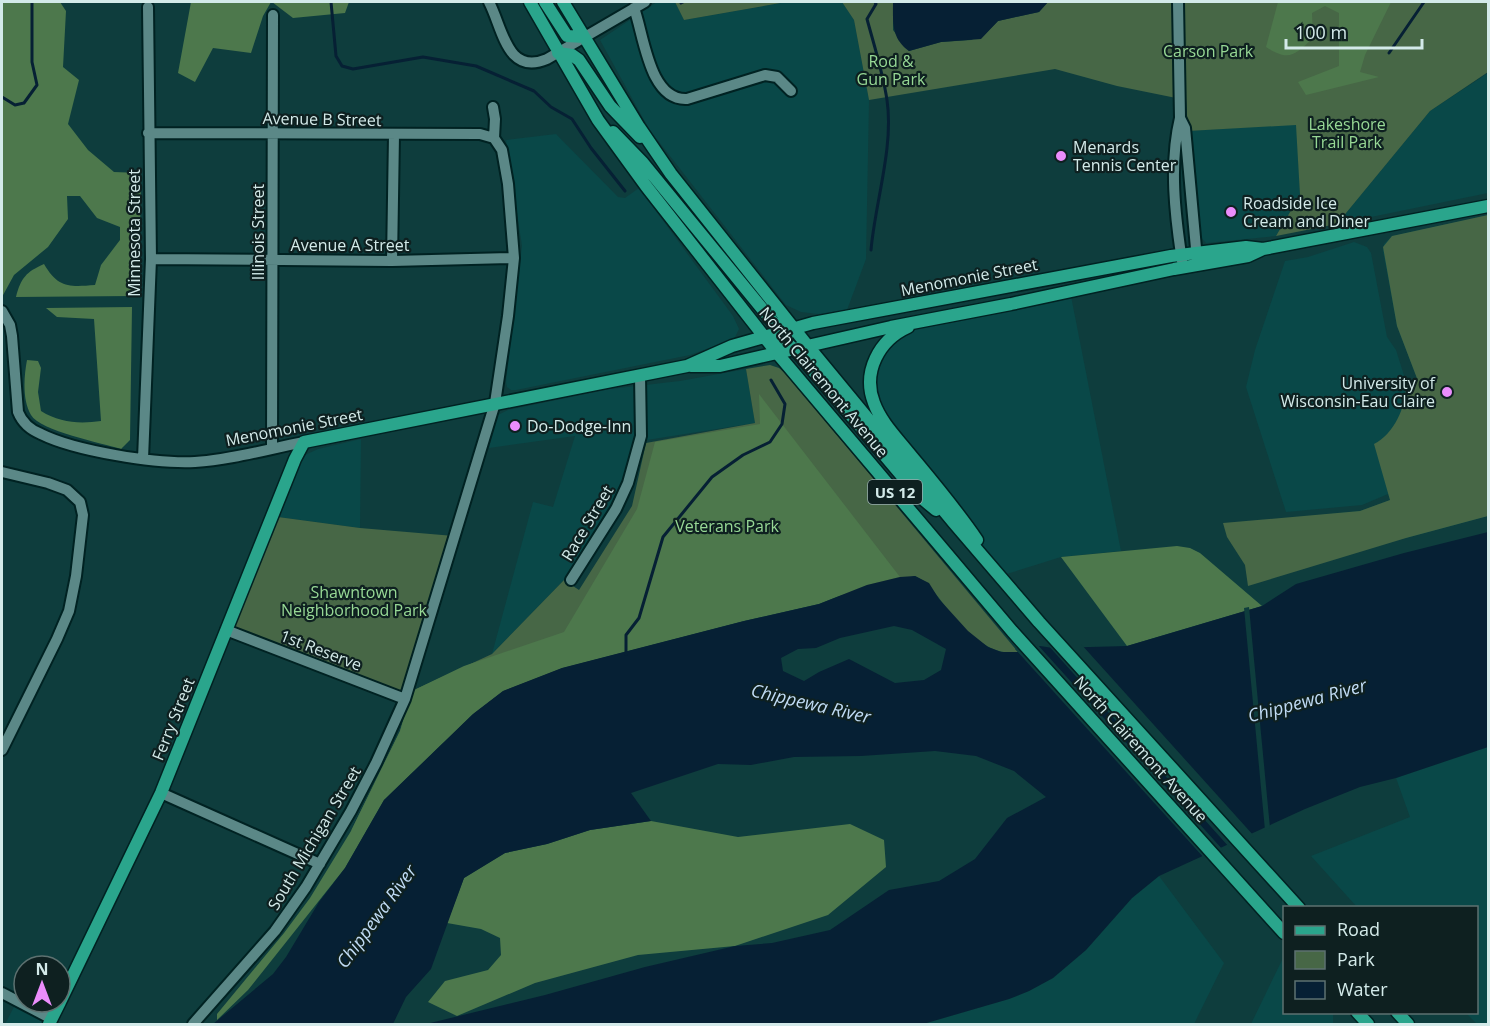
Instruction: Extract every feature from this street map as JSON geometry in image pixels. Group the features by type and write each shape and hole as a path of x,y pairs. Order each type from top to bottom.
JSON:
{"main road":[{"name":"North Clairemont Avenue","path":"530,2 594,112 645,186 777,353 1012,631 1283,932"},
{"path":"545,2 567,36 584,38"},
{"name":"North Clairemont Avenue","path":"563,2 671,174 789,330 807,345 954,524 1039,622 1297,906"},
{"path":"558,53 572,55 579,60 610,106 656,152"},
{"path":"594,112 630,147 767,315 789,330"},
{"name":"Menomonie Street","path":"304,442 687,366 732,346 813,323 1182,261 1248,256 1263,249 1488,206"},
{"name":"Menomonie Street","path":"687,366 720,366 1182,261"},
{"path":"916,323 889,339 876,356 871,372 873,401 887,426 964,521 1000,576"},
{"path":"765,337 784,342 794,349 918,495 954,524"},
{"name":"Ferry Street","path":"72,977 161,793 295,459 304,442"}],"street":[{"path":"489,2 515,58 526,63 536,63 558,53 645,2"},
{"path":"1178,2 1180,118 1177,129 1174,181 1182,261"},
{"name":"Minnesota Street","path":"143,459 151,259 148,7"},
{"path":"634,8 658,84 674,97 687,99 765,75 777,77 791,91"},
{"name":"Illinois Street","path":"272,449 273,15"},
{"name":"South Michigan Street","path":"193,1024 275,931 320,864 373,769 405,699 495,403 508,316 514,258 502,150 494,138 493,107"},
{"path":"1180,118 1185,128 1197,259"},
{"name":"Avenue B Street","path":"148,133 480,134 494,138"},
{"path":"392,261 394,135"},
{"name":"Avenue A Street","path":"151,259 392,261 514,258"},
{"name":"Menomonie Street","path":"2,311 10,325 12,336 18,412 21,419 39,434 104,452 143,459 193,462 304,442"},
{"name":"Race Street","path":"571,580 616,509 628,483 641,436 640,376"},
{"path":"2,472 67,490 80,502 83,515 76,576 69,611 2,750"},
{"name":"1st Reserve","path":"226,630 405,699"},
{"path":"161,793 320,864"},
{"path":"2,993 50,1022"}],"shaded area":[{"path":"657,2 675,2 684,20 786,2 842,2 854,20 869,100 866,259 847,310 818,314 801,312 786,305 649,129 600,40"},
{"path":"1488,73 1488,193 1337,224 1430,111"},
{"path":"1297,124 1300,195 1276,236 1206,243 1199,235 1188,131"},
{"path":"556,134 618,197 625,198 639,188 733,316 739,329 734,339 690,355 516,390 507,387 522,246 506,140"},
{"path":"1488,215 1488,516 1406,538 1310,516 1360,511 1390,500 1388,494 1362,505 1286,512 1246,387 1255,350 1285,261 1308,257 1354,242 1367,247 1371,253 1387,337 1396,350 1407,385 1418,381 1397,326 1383,251 1384,244 1392,236"},
{"path":"1070,291 1121,551 1061,557 1000,576 887,426 871,372 903,329"},
{"path":"746,369 755,423 634,442 621,487 564,580 492,654 533,502 553,507 575,436 489,448 498,415 508,410 610,389 680,381"},
{"path":"361,439 360,528 278,517 303,456 318,449"},
{"path":"1488,747 1488,1024 1477,1024 1467,1014 1478,1014 1478,906 1356,906 1311,856 1410,817 1396,778"},
{"path":"1159,876 1224,963 1194,1024 923,1024 1009,999 1053,978 1086,950 1132,898"},
{"path":"1283,958 1283,1014 1333,1014 1333,1024 1251,1024"},
{"path":"12,1011 12,1014 35,1014 43,1019 42,1024 5,1024"}],"green space":[{"path":"2,2 60,2 66,11 63,67 79,80 68,124 88,150 114,172 141,173 139,287 133,296 16,297 25,276 44,264 59,282 71,286 95,285 101,265 120,240 120,227 97,218 80,196 67,196 68,219 48,247 14,275 2,297"},
{"path":"191,2 271,2 263,16 251,53 213,48 195,82 178,73"},
{"path":"272,2 349,2 345,13 293,18"},
{"path":"675,2 786,2 684,20"},
{"path":"842,2 893,2 893,30 909,51 941,42 971,40 986,33 998,21 1039,12 1048,2 1488,2 1488,72 1430,111 1337,224 1276,236 1300,195 1296,125 1188,131 1186,100 1117,86 1055,69 869,100 854,20"},
{"path":"1278,2 1391,2 1365,55 1360,72 1379,77 1306,95 1298,82 1339,66 1339,13 1325,6 1312,13 1313,38 1301,49 1286,55 1266,47"},
{"name":"University of Wisconsin-Eau Claire","path":"1488,215 1488,516 1406,538 1248,586 1245,565 1227,537 1223,523 1360,511 1390,500 1374,444 1387,434 1398,419 1404,402 1406,385 1418,381 1397,326 1383,247 1392,236"},
{"path":"132,307 130,440 121,449 58,431 37,421 28,409 25,395 27,360 38,361 41,368 38,392 41,411 70,422 101,421 94,319 57,317 46,308"},
{"name":"Veterans Park","path":"770,365 786,374 1018,652 1001,652 982,643 958,622 929,586 915,576 562,668 503,691 473,714 351,831 400,731 412,691 492,654 564,580 579,590 632,506 646,443 755,423 746,369"},
{"name":"Veterans Park","path":"759,394 900,577 867,585 819,604 562,668 503,691 473,714 384,800 345,868 248,990 217,1020 217,1014 310,898 351,831 400,731 412,691 464,666 564,632 637,509 655,442 760,424"},
{"name":"Shawntown Neighborhood Park","path":"278,517 360,528 454,536 405,699 226,630"},
{"path":"1177,546 1190,548 1200,553 1262,606 1127,646 1061,557"},
{"path":"651,821 738,837 850,824 884,840 886,867 828,915 735,946 638,955 535,983 457,1016 428,1002 445,981 488,970 501,955 500,938 481,929 447,923 464,878 505,853 547,844 590,830"}],"water":[{"path":"893,2 1048,2 1039,12 998,21 981,39 941,42 909,51 896,35 893,23"},
{"name":"Chippewa River","path":"1488,532 1488,747 1396,778 1360,787 1305,809 1159,876 1132,898 1086,950 1053,978 1009,999 923,1024 426,1024 735,946 772,943 830,930 889,890 939,881 975,859 1007,818 1046,797 1014,771 976,756 935,751 861,756 794,757 751,765 718,764 631,793 651,821 590,830 547,844 505,853 464,878 431,969 406,997 393,1024 213,1024 273,974 286,957 319,902 345,868 384,800 473,714 503,691 562,668 819,604 867,585 900,577 915,576 929,583 939,599 968,631 988,647 1001,652 1018,652 1040,646 1053,648 1127,646 1262,606 1296,584","holes":["894,626 912,630 946,649 941,670 924,680 895,683 849,659 804,681 783,671 781,658 798,649 816,648 840,638"]}],"pier":[{"path":"1249,607 1270,828 1265,830 1244,608"},
{"path":"1037,644 1223,850 1204,858 1015,649"},
{"path":"1047,644 1081,644 1254,836 1229,847"}],"waterway":[{"path":"2,97 15,105 24,103 37,85 32,62 32,2"},
{"path":"331,2 336,56 342,66 353,69 423,57 476,66 534,91 551,107 572,119 591,148 625,191"},
{"path":"871,250 888,137 887,100 867,19 875,2"},
{"path":"1389,53 1424,2"},
{"path":"626,654 626,635 639,618 663,537 712,477 743,455 770,442 782,424 785,404 771,380"}],"place":[{"name":"Menards Tennis Center","path":"1061,156"},
{"name":"Roadside Ice Cream and Diner","path":"1231,212"},
{"name":"University of Wisconsin-Eau Claire","path":"1447,392"},
{"name":"Do-Dodge-Inn","path":"515,426"}],"park label":[{"name":"Carson Park","path":"1208,51"},
{"name":"Rod & Gun Park","path":"891,70"},
{"name":"Lakeshore Trail Park","path":"1347,133"}]}
